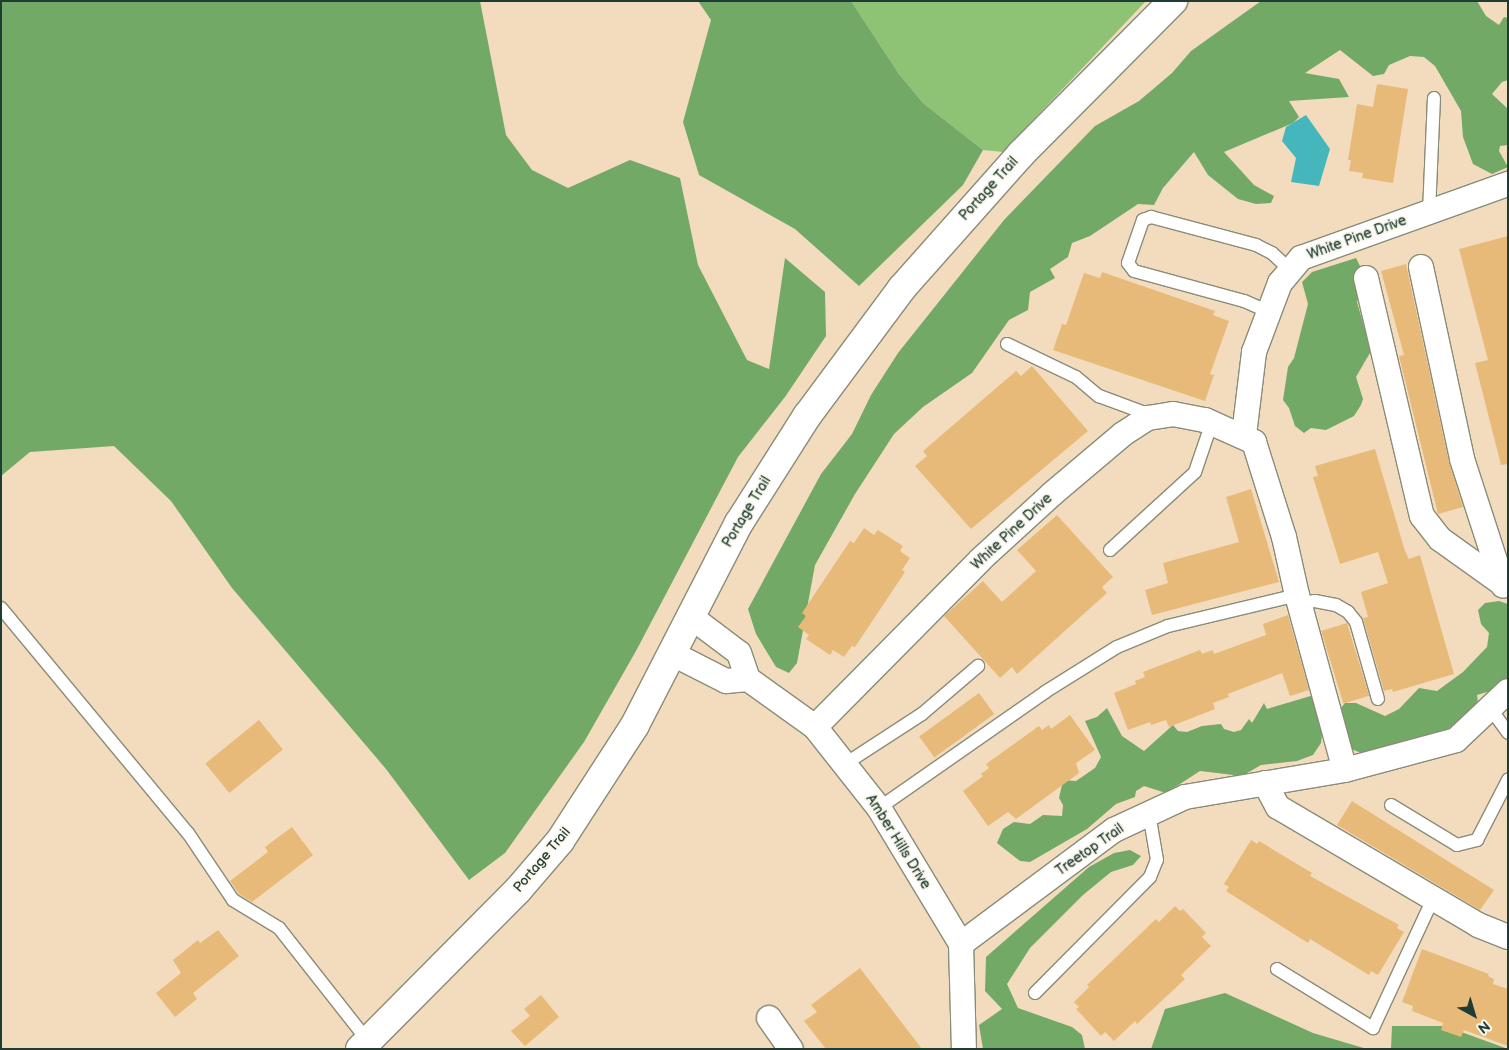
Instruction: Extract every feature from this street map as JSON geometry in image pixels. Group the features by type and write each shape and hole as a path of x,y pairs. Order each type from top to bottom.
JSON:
{"main road":[{"name":"Portage Trail","path":"364,1045 518,890 560,841 635,726 739,523 807,416 902,288 1021,154 1173,1"}],"street":[{"name":"White Pine Drive","path":"815,727 980,560 1052,494 1123,434 1148,418 1173,414 1212,422 1244,435 1254,352 1280,283 1301,258 1508,184"},
{"path":"1422,267 1462,458 1504,586"},
{"path":"1366,278 1422,516 1440,539 1504,586"},
{"path":"1244,435 1254,442 1267,475 1298,600 1345,770"},
{"path":"671,653 726,681 748,679 739,653 690,616"},
{"name":"Amber Hills Drive","path":"748,679 815,727 879,808 961,944 963,1048"},
{"name":"Treetop Trail","path":"961,944 1114,830 1149,813 1186,796 1345,770 1456,740 1508,691"},
{"path":"1265,783 1278,807 1478,925 1508,936"},
{"path":"769,1018 791,1049"}],"lane":[{"path":"1429,212 1434,98"},
{"path":"1269,312 1244,301 1134,271 1128,263 1143,220 1151,217 1256,245 1272,254 1290,270"},
{"path":"1007,344 1076,376 1099,396 1155,417"},
{"path":"1110,550 1195,472 1212,422"},
{"path":"879,808 1044,692 1117,647 1168,626 1298,600 1336,604 1348,612 1356,622 1378,699"},
{"path":"1,608 188,833 233,900 279,928 364,1045"},
{"path":"844,764 922,714 978,666"},
{"path":"1490,708 1508,733"},
{"path":"1391,805 1457,845 1477,840 1508,780"},
{"path":"1035,994 1150,877 1156,860 1149,813"},
{"path":"1277,969 1374,1028 1433,899"}],"green space":[{"path":"1,1 480,1 506,135 532,170 568,188 630,160 680,178 698,265 747,360 769,369 785,258 825,292 826,336 785,397 738,457 636,651 584,742 505,853 469,880 386,769 232,588 171,501 114,446 30,452 1,476"},
{"path":"698,1 851,1 899,74 923,103 983,150 963,185 859,286 795,229 699,175 683,122 711,20"},
{"path":"851,1 1146,1 1003,152 983,150 923,103 899,74"},
{"path":"1261,1 1477,1 1486,16 1499,25 1504,17 1508,18 1508,80 1502,82 1492,94 1508,109 1508,145 1500,146 1499,151 1508,167 1492,174 1473,164 1463,137 1461,111 1435,66 1424,57 1410,56 1389,65 1384,74 1373,76 1340,50 1305,73 1339,79 1349,97 1289,101 1299,117 1293,123 1224,152 1254,185 1274,196 1271,203 1256,204 1238,199 1208,175 1194,152 1163,188 1154,205 1138,204 1090,236 1072,243 1068,257 1050,269 1055,278 1030,292 1028,310 1009,320 972,373 923,407 894,434 855,494 815,565 797,663 789,673 776,667 756,634 748,609 821,474 852,434 871,395 898,353 1004,220 1095,126 1139,101 1172,73 1191,51"},
{"path":"1356,258 1366,278 1357,302 1371,351 1356,377 1363,399 1354,416 1326,430 1311,428 1304,433 1295,426 1289,408 1283,400 1288,367 1294,358 1308,304 1302,282 1312,272"},
{"path":"1499,601 1508,604 1508,679 1497,689 1477,695 1479,710 1439,734 1366,755 1344,746 1338,711 1345,703 1356,703 1385,716 1399,709 1419,688 1437,691 1463,672 1487,647 1489,633 1481,624 1478,610 1485,603"},
{"path":"1314,695 1323,725 1321,743 1313,755 1297,761 1261,765 1242,776 1200,771 1166,793 1144,786 1136,791 1135,797 1116,804 1087,829 1030,862 1020,861 997,843 1003,829 1014,822 1030,824 1043,815 1062,816 1063,805 1059,798 1063,780 1076,781 1095,768 1101,757 1085,721 1097,717 1107,708 1122,736 1144,751 1173,725 1178,731 1187,732 1202,726 1221,724 1224,729 1234,732 1241,730 1249,719 1252,723 1264,703 1267,709"},
{"path":"1130,850 1141,856 1133,865 1111,872 1083,895 1030,948 1007,984 1018,1008 1072,1027 1082,1035 1085,1049 983,1049 979,1025 1002,1009 985,991 986,957 1089,867 1114,853"},
{"path":"1225,993 1313,1033 1367,1049 1151,1049 1165,1009"},
{"path":"1392,1026 1445,1026 1508,1049 1391,1049"}],"water":[{"path":"1306,115 1330,149 1319,186 1291,182 1296,158 1282,141 1286,127"}],"building":[{"path":"1377,84 1408,89 1393,183 1362,178 1363,173 1349,171 1351,160 1348,160 1357,104 1373,107"},
{"path":"1508,236 1508,464 1501,465 1475,363 1488,360 1459,249"},
{"path":"1406,264 1449,462 1463,507 1438,514 1399,356 1404,355 1381,271"},
{"path":"1102,272 1215,311 1213,315 1229,321 1210,374 1214,375 1205,401 1053,350 1062,324 1066,325 1084,273 1100,278"},
{"path":"1032,366 1088,431 971,529 915,466 927,456 923,451 1016,371 1021,376"},
{"path":"1375,449 1405,551 1409,559 1420,555 1454,674 1393,692 1392,689 1384,691 1363,618 1368,617 1361,592 1388,583 1378,552 1340,564 1313,477 1318,476 1315,466"},
{"path":"1251,489 1279,582 1152,615 1145,590 1168,583 1163,563 1239,542 1226,497"},
{"path":"1057,515 1113,577 1102,587 1107,593 1017,674 1012,667 1000,678 944,616 983,581 1002,602 1036,571 1017,550"},
{"path":"864,528 874,535 878,530 903,546 900,551 910,558 902,570 905,572 855,647 852,646 844,657 833,650 830,655 806,639 809,635 798,627 806,616 802,613 850,541 854,543"},
{"path":"1288,615 1309,690 1290,696 1282,673 1228,694 1229,697 1213,703 1215,709 1169,727 1166,720 1151,725 1150,722 1128,730 1114,693 1136,684 1135,681 1145,677 1143,672 1200,650 1202,654 1213,650 1214,654 1266,635 1263,624"},
{"path":"1347,623 1369,696 1343,704 1321,631"},
{"path":"979,693 994,714 934,758 919,736"},
{"path":"1070,715 1095,750 1076,763 1079,773 1016,819 1008,812 988,826 963,791 983,776 981,774 989,768 986,764 1039,726 1042,730 1049,725 1051,729"},
{"path":"259,720 283,750 229,793 205,763"},
{"path":"1352,801 1494,890 1480,910 1337,825"},
{"path":"292,827 313,855 252,902 239,894 230,881 268,852 265,847"},
{"path":"1251,840 1257,844 1259,841 1312,873 1310,876 1399,925 1397,928 1404,932 1378,975 1371,971 1369,975 1310,939 1308,943 1226,891 1229,887 1224,884"},
{"path":"1175,906 1180,911 1183,909 1206,933 1202,937 1211,946 1181,975 1185,979 1137,1024 1135,1021 1114,1041 1105,1032 1101,1036 1076,1009 1079,1007 1074,1002 1089,987 1087,985 1156,919 1159,922"},
{"path":"218,930 239,956 193,993 197,999 175,1017 156,993 181,973 173,960 198,940 200,943"},
{"path":"1422,949 1489,974 1488,976 1494,979 1493,984 1508,989 1508,1046 1464,1030 1461,1037 1441,1030 1443,1023 1412,1011 1413,1006 1402,1002"},
{"path":"860,968 922,1049 826,1049 804,1021 817,1012 811,1005"},
{"path":"541,995 559,1017 525,1046 511,1031 530,1016 524,1009"}]}
